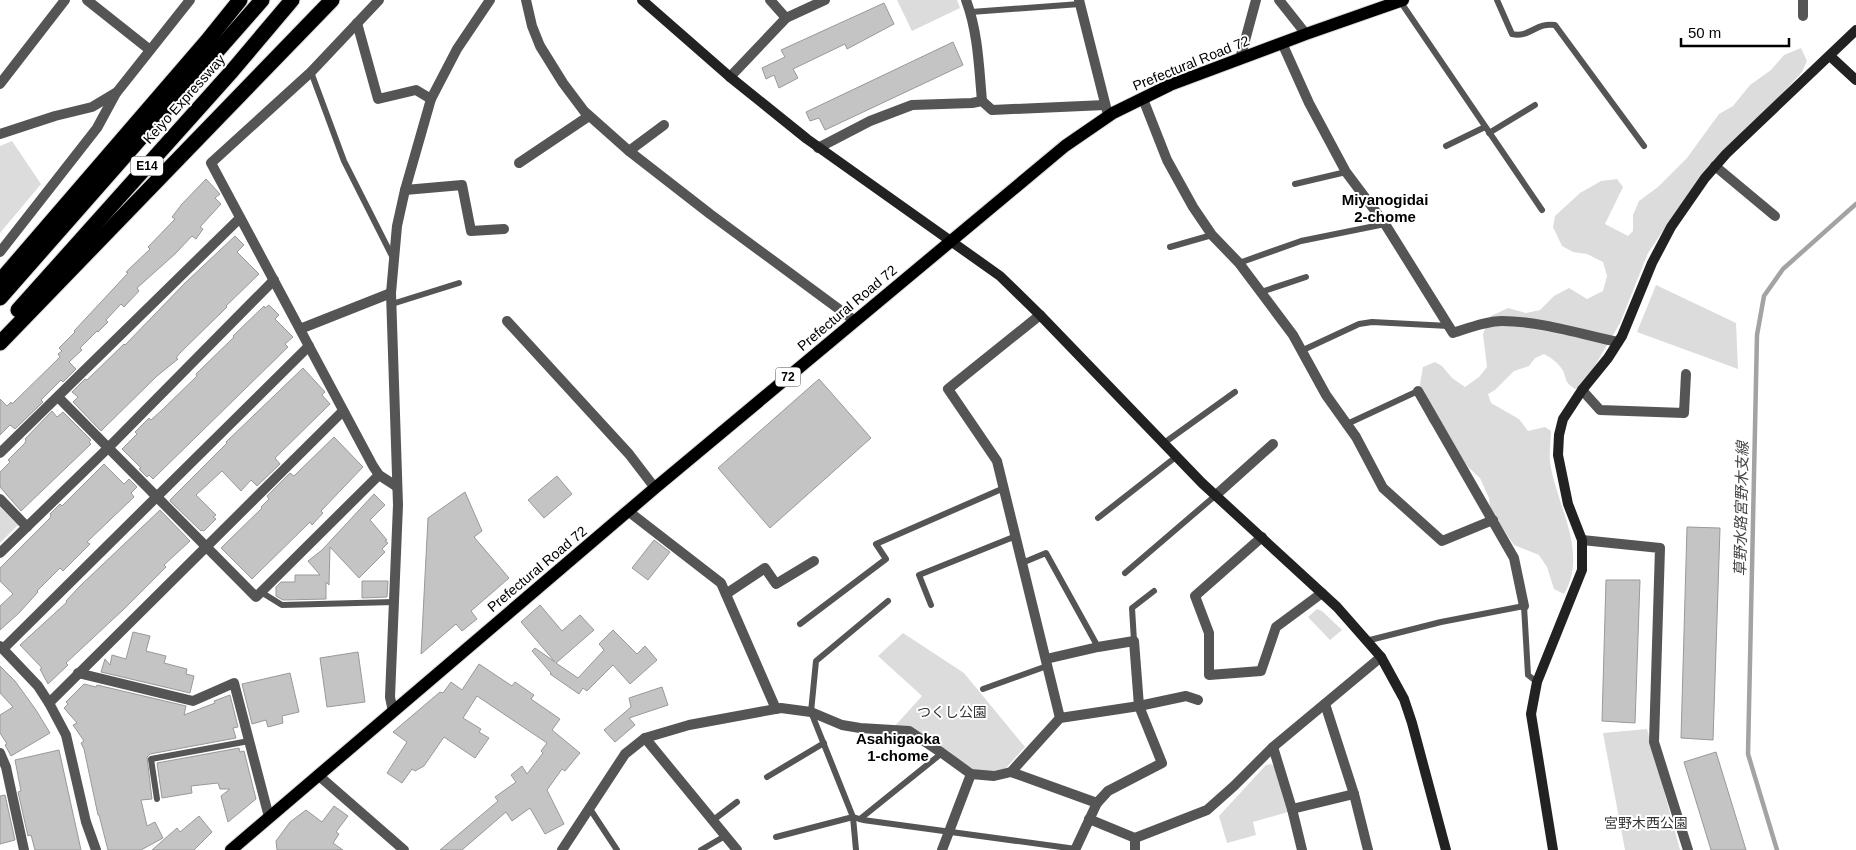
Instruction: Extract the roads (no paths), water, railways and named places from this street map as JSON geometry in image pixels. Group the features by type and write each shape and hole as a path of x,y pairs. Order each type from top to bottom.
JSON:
{"highway":[{"path":"0,281 207,41 240,0"},
{"name":"Keiyo Expressway","path":"0,298 262,0"},
{"name":"Keiyo Expressway","path":"0,331 232,71 292,0"},
{"path":"0,343 332,0"}],"main road":[{"name":"Prefectural Road 72","path":"231,850 655,488 1107,111 1143,98 1170,85 1306,34 1402,1"}],"street":[{"path":"0,84 65,0"},
{"path":"87,0 150,50"},
{"path":"0,252 97,128 117,92 190,0"},
{"path":"379,0 311,72 211,163 379,475 396,486"},
{"path":"393,712 390,697 398,505 392,293 397,226 405,190 431,99 457,49 490,0"},
{"path":"526,0 532,26 540,46 563,83 589,116 629,151 855,321"},
{"path":"642,0 730,77 818,148 1000,276 1216,495 1337,607 1381,658 1404,700 1412,723 1446,850"},
{"path":"770,0 786,18"},
{"path":"730,77 786,18 826,0"},
{"path":"966,0 978,56 982,101 992,110 1107,111 1080,2"},
{"path":"1240,59 1256,0"},
{"path":"1279,0 1306,34"},
{"path":"1803,0 1803,16"},
{"path":"357,23 378,99 416,90 431,99"},
{"path":"1553,850 1531,714 1537,682 1582,570 1582,540 1568,504 1558,455 1559,435 1563,420 1582,390 1608,358 1618,342 1652,263 1693,194 1715,166 1739,141 1856,30"},
{"path":"1282,43 1309,103 1346,172 1385,224 1453,333 1484,324 1509,322 1532,324 1618,342"},
{"path":"1830,56 1856,80"},
{"path":"0,134 55,116 92,107 117,92"},
{"path":"1143,98 1167,160 1193,207 1212,235 1239,263 1293,335 1326,395 1356,437 1383,488 1442,541 1493,520"},
{"path":"818,148 870,121 912,105 982,101"},
{"path":"519,163 589,116"},
{"path":"629,151 664,125"},
{"path":"1715,166 1775,216"},
{"path":"405,190 462,185 471,231 504,228"},
{"path":"0,453 240,218"},
{"path":"0,553 108,448 274,280"},
{"path":"300,329 392,293"},
{"path":"1040,315 948,389 997,461 1060,718"},
{"path":"507,321 629,454 655,488"},
{"path":"96,850 86,822 66,735 49,702 38,686 2,647 309,346"},
{"path":"1582,390 1600,410 1684,413 1686,374"},
{"path":"1418,391 1514,558 1524,606"},
{"path":"58,396 256,597 379,475"},
{"path":"49,702 207,548 343,411"},
{"path":"1216,495 1273,444"},
{"path":"0,499 27,527"},
{"path":"628,511 721,583 776,708"},
{"path":"1262,537 1195,596 1209,633 1209,675 1261,671 1276,627 1322,593"},
{"path":"1582,540 1660,548 1654,742 1688,850"},
{"path":"726,594 765,568 776,584 814,561"},
{"path":"1047,663 1098,647 1134,641 1139,706 1162,763 1108,791 1097,803 1075,849"},
{"path":"1089,819 1135,838 1207,810 1273,747 1381,658"},
{"path":"78,673 193,701 234,683 269,817"},
{"path":"562,850 625,754 645,738 689,725 776,708 811,712 842,724 860,728 909,731 971,774 994,776 1010,772 1060,718 1139,706 1186,696 1198,700"},
{"path":"1325,704 1354,794 1368,850"},
{"path":"645,738 737,850"},
{"path":"1273,747 1302,850"},
{"path":"0,753 6,767 24,850"},
{"path":"1010,772 1097,803"},
{"path":"942,850 971,774"},
{"path":"318,775 404,850"},
{"path":"1292,809 1354,794"},
{"path":"1134,850 1135,838"}],"lane":[{"path":"1497,0 1512,34 1520,36 1546,24 1555,25 1644,146"},
{"path":"1402,1 1542,210"},
{"path":"970,12 1080,2"},
{"path":"311,72 344,161 394,259"},
{"path":"1489,133 1535,105"},
{"path":"1446,146 1485,126"},
{"path":"1295,184 1346,172"},
{"path":"1239,263 1301,240 1385,224"},
{"path":"1170,247 1212,235"},
{"path":"1261,292 1306,277"},
{"path":"392,304 459,283"},
{"path":"1301,351 1359,324 1372,322 1449,326"},
{"path":"1347,424 1418,391"},
{"path":"1164,443 1235,392"},
{"path":"1098,518 1177,456"},
{"path":"800,624 886,559 876,544 1004,488"},
{"path":"1126,573 1216,495"},
{"path":"931,605 919,575 1016,536"},
{"path":"1022,563 1046,553 1098,647"},
{"path":"1134,641 1132,608 1154,591"},
{"path":"261,592 282,605 394,602"},
{"path":"856,850 856,818 811,712 816,661 888,601"},
{"path":"1366,641 1481,613 1524,606 1528,675 1537,682"},
{"path":"983,689 1047,663"},
{"path":"157,799 151,759 249,741"},
{"path":"767,777 824,743"},
{"path":"856,818 942,753"},
{"path":"712,821 737,802"},
{"path":"590,809 617,850"},
{"path":"776,837 856,818 1075,849"},
{"path":"701,850 725,836"}],"waterway":[{"name":"草野水路宮野木支線","path":"1777,850 1748,754 1757,335 1764,296 1783,269 1856,204"}],"district":[{"name":"Miyanogidai 2-chome","path":"1385,208"},
{"name":"Asahigaoka 1-chome","path":"898,746"}],"park label":[{"name":"つくし公園","path":"952,712"},
{"name":"宮野木西公園","path":"1646,823"}]}
